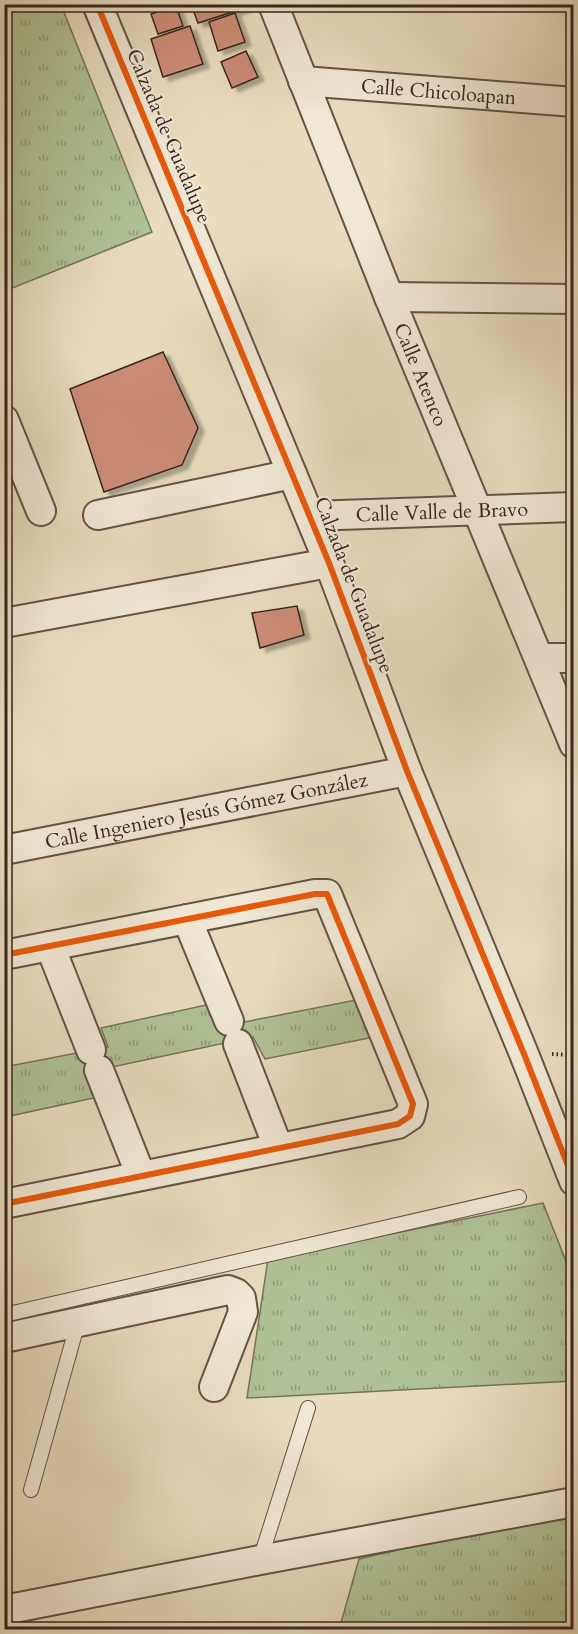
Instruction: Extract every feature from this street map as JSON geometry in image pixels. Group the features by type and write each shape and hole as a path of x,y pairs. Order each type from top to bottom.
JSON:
{"street":[{"name":"Calzada de Guadalupe","path":"97,4 310,516 407,771 524,1054 573,1181"},
{"name":"Calle Atenco","path":"273,4 389,297 573,744"},
{"name":"Calle Chicoloapan","path":"303,81 573,102"},
{"path":"389,297 573,299"},
{"path":"4,420 41,511"},
{"path":"98,515 292,474"},
{"name":"Calle Valle de Bravo","path":"310,516 573,507"},
{"path":"4,623 329,563"},
{"path":"539,658 573,658"},
{"name":"Calle Ingeniero Jesús Gómez González","path":"4,850 407,771"},
{"path":"4,955 315,894 327,894 413,1104 410,1116 398,1124 5,1204"},
{"path":"187,919 278,1147"},
{"path":"50,946 141,1176"},
{"path":"4,1338 228,1290 241,1298 243,1312 214,1387"},
{"path":"4,1610 573,1502"}],"lane":[{"path":"4,1315 519,1197"},
{"path":"31,1490 78,1322"},
{"path":"260,1560 308,1408"}],"green space":[{"path":"5,4 61,5 152,232 5,291"},
{"path":"361,999 379,1036 265,1059 253,1037 93,1071 103,1096 5,1117 4,1067 108,1047 101,1028 215,1003 224,1026"},
{"path":"543,1203 573,1279 573,1381 247,1398 268,1259"},
{"path":"564,1510 573,1533 573,1629 339,1630 359,1559"}],"building":[{"path":"191,4 243,4 245,8 198,23"},
{"path":"176,6 183,26 158,34 151,14"},
{"path":"235,13 245,42 218,51 209,22"},
{"path":"190,26 203,64 163,77 151,39"},
{"path":"246,51 258,77 232,88 221,62"},
{"path":"163,352 198,428 182,465 104,492 70,389"},
{"path":"297,606 304,635 260,648 252,613"}],"cycle path":[{"path":"97,4 329,563 407,771 574,1181"},
{"path":"4,955 315,894 327,894 413,1104 410,1116 398,1124 4,1204"}]}
